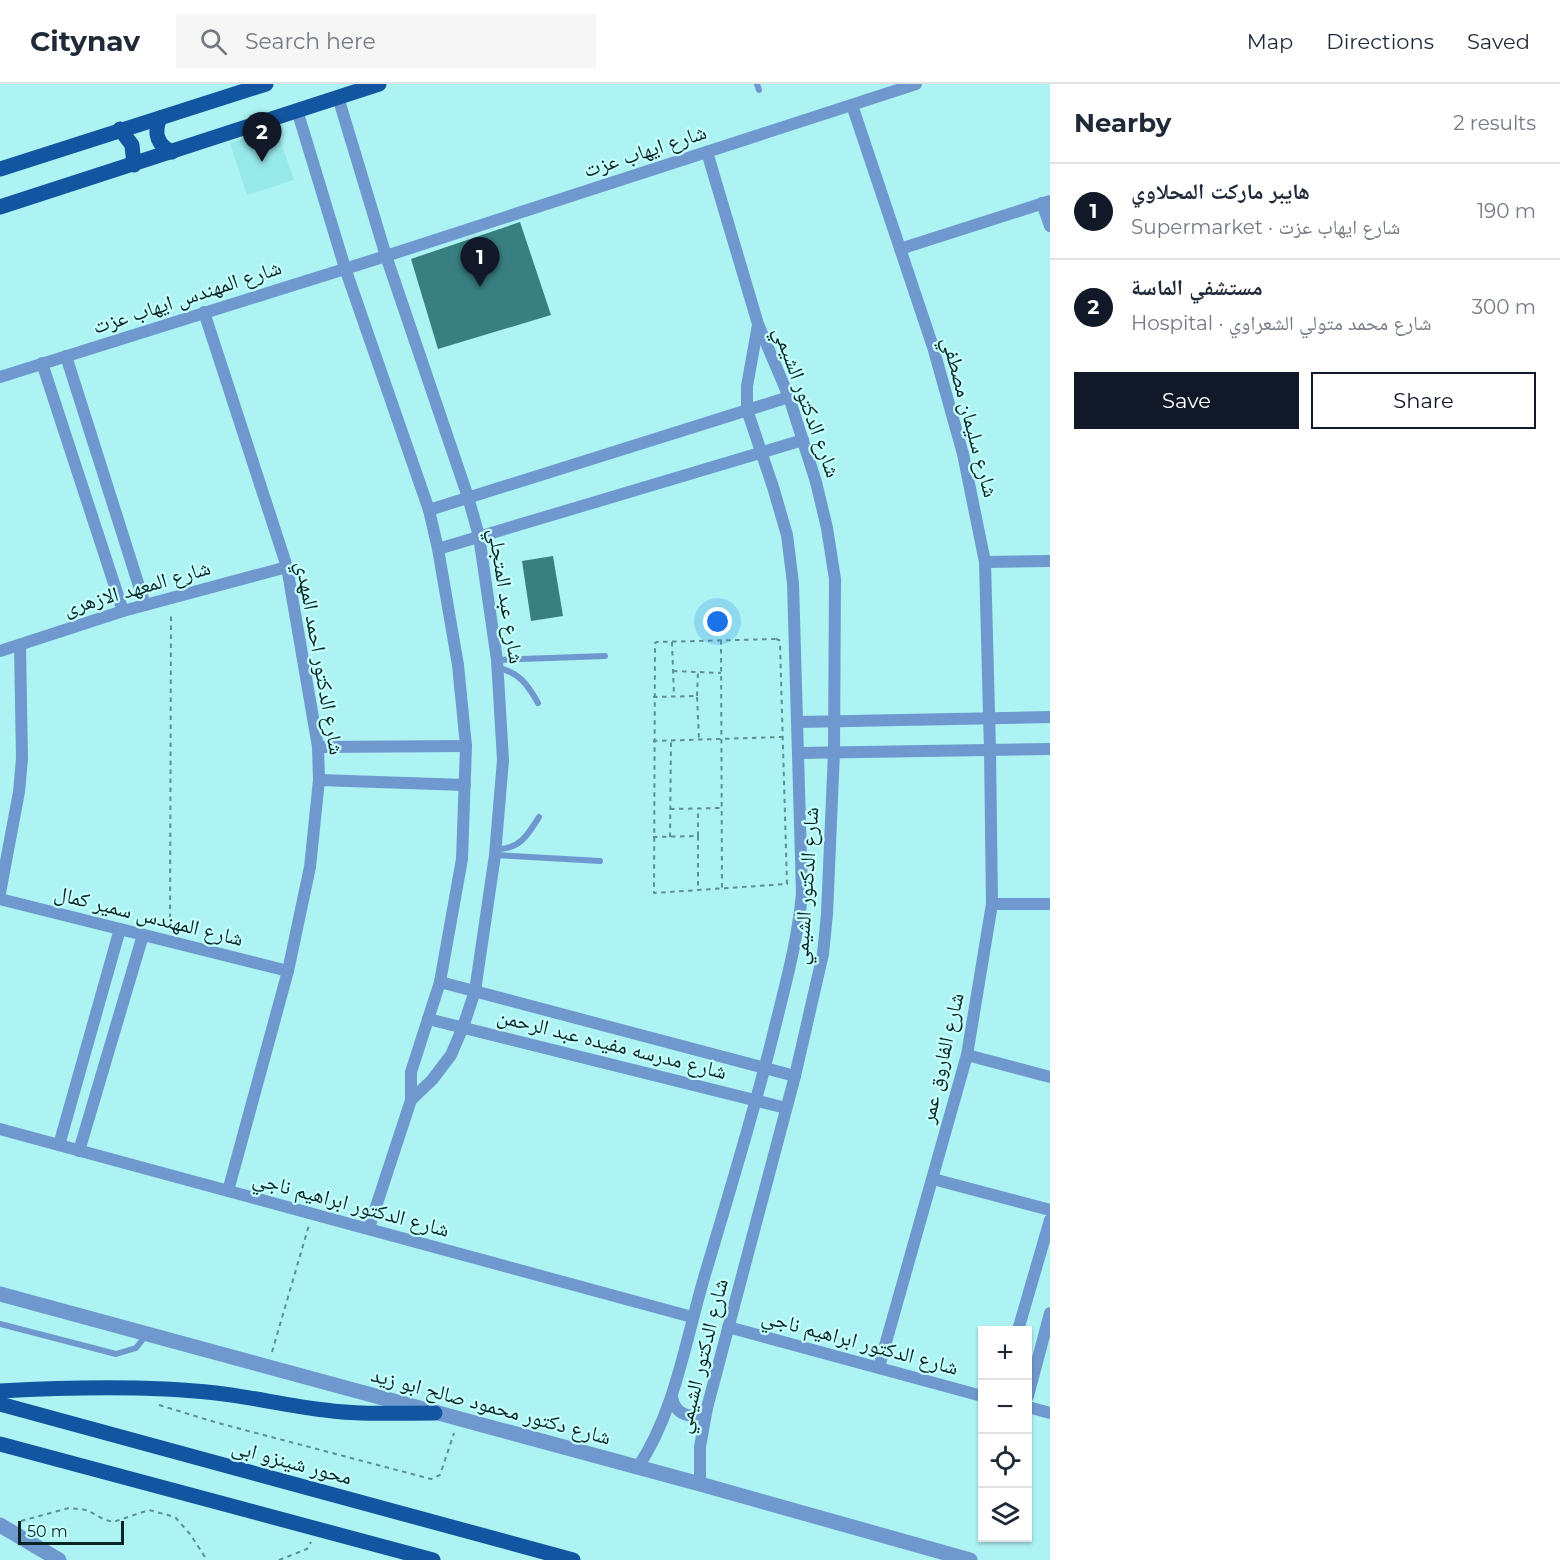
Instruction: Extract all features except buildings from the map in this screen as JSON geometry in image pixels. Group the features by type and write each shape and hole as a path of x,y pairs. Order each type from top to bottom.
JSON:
{"main road":[{"path":"0,169 266,84"},
{"path":"0,207 379,84"},
{"path":"160,118 156,130 159,141 172,152"},
{"path":"120,129 132,145 134,165"},
{"path":"0,1391 82,1388 144,1389 217,1393 337,1412 435,1413"},
{"name":"محور شينزو ابى","path":"0,1404 573,1560"},
{"path":"0,1444 433,1560"}],"street":[{"name":"شارع ايهاب عزت","path":"386,256 916,84"},
{"name":"شارع عبد المتجلي","path":"338,98 386,256 468,497 479,536 497,664 503,760 496,852 475,991 464,1027 451,1055 432,1080 411,1100"},
{"name":"شارع سليمان مصطفي","path":"852,105 933,347 963,454 986,562 990,750"},
{"name":"شارع عبد المتجلي","path":"297,110 345,267 429,510 458,665 466,746 462,859 440,982 411,1072 411,1100 369,1228"},
{"name":"شارع الدكتور الشيمي","path":"700,1484 700,1447 706,1408 795,1076 826,934 834,752 835,579 827,528 816,482 789,397 758,324 707,152"},
{"path":"900,249 1046,202 1050,226"},
{"name":"شارع المهندس ايهاب عزت","path":"0,377 386,256"},
{"name":"شارع الدكتور احمد المهدي","path":"204,312 287,567 318,747 319,780 310,867 288,971 228,1191"},
{"name":"شارع الدكتور الشيمي","path":"638,1467 658,1432 672,1397 692,1317 765,1069 795,945 801,910 794,583 786,535 762,452 747,410 747,386 758,324"},
{"path":"66,356 145,605"},
{"path":"42,363 123,611"},
{"path":"429,510 789,397"},
{"path":"438,549 802,440"},
{"path":"986,562 1050,561"},
{"name":"شارع المعهد الازهرى","path":"0,651 123,611 287,567"},
{"path":"0,893 19,792 20,645"},
{"path":"798,722 1050,717"},
{"path":"318,747 466,746"},
{"path":"799,753 1050,749"},
{"name":"شارع الفاروق عمر","path":"879,1367 967,1056 992,904 990,750"},
{"path":"319,780 465,785"},
{"name":"شارع المهندس سمير كمال","path":"0,899 288,971"},
{"path":"992,904 1050,904"},
{"path":"59,1146 120,929"},
{"path":"79,1151 144,935"},
{"name":"شارع مدرسه مفيده عبد الرحمن","path":"440,982 795,1076"},
{"name":"شارع مدرسه مفيده عبد الرحمن","path":"428,1019 786,1108"},
{"path":"967,1056 1050,1077"},
{"name":"شارع الدكتور ابراهيم ناجي","path":"0,1129 692,1317"},
{"path":"933,1179 1050,1210"},
{"path":"1019,1326 1050,1220"},
{"name":"شارع دكتور محمود صالح ابو زيد","path":"0,1294 700,1484 970,1560"},
{"path":"1032,1381 1050,1312"},
{"name":"شارع الدكتور ابراهيم ناجي","path":"728,1327 978,1395"},
{"path":"672,1397 675,1407 688,1416 698,1415 706,1408"},
{"path":"1032,1408 1050,1413"},
{"path":"1,1526 59,1560"}],"lane":[{"path":"497,664 605,656"},
{"path":"497,664 521,678 538,703"},
{"path":"496,852 518,844 539,817"},
{"path":"496,852 600,861"},
{"path":"0,1323 116,1354 135,1348 148,1333"}],"path":[{"path":"170,942 171,598"},
{"path":"721,640 722,889"},
{"path":"721,640 779,640 788,881 785,885 654,892 654,646 657,642 721,640"},
{"path":"672,641 674,696"},
{"path":"673,671 722,674"},
{"path":"698,672 699,740"},
{"path":"654,697 697,696"},
{"path":"653,741 798,737"},
{"path":"670,837 671,740"},
{"path":"670,809 722,808"},
{"path":"698,809 698,891"},
{"path":"653,837 698,836"},
{"path":"268,1366 313,1213"},
{"path":"144,1389 152,1402 431,1479 440,1475 459,1419"},
{"path":"1,1526 69,1508 87,1510 103,1520 113,1522 150,1510 175,1517 190,1534 207,1560"},
{"path":"279,1560 307,1548 319,1529"}],"shaded area":[{"path":"276,128 294,180 247,195 230,143"}],"place":[{"name":"مستشفي الماسة","path":"262,162"},
{"name":"هايبر ماركت المحلاوي","path":"480,287"}]}
